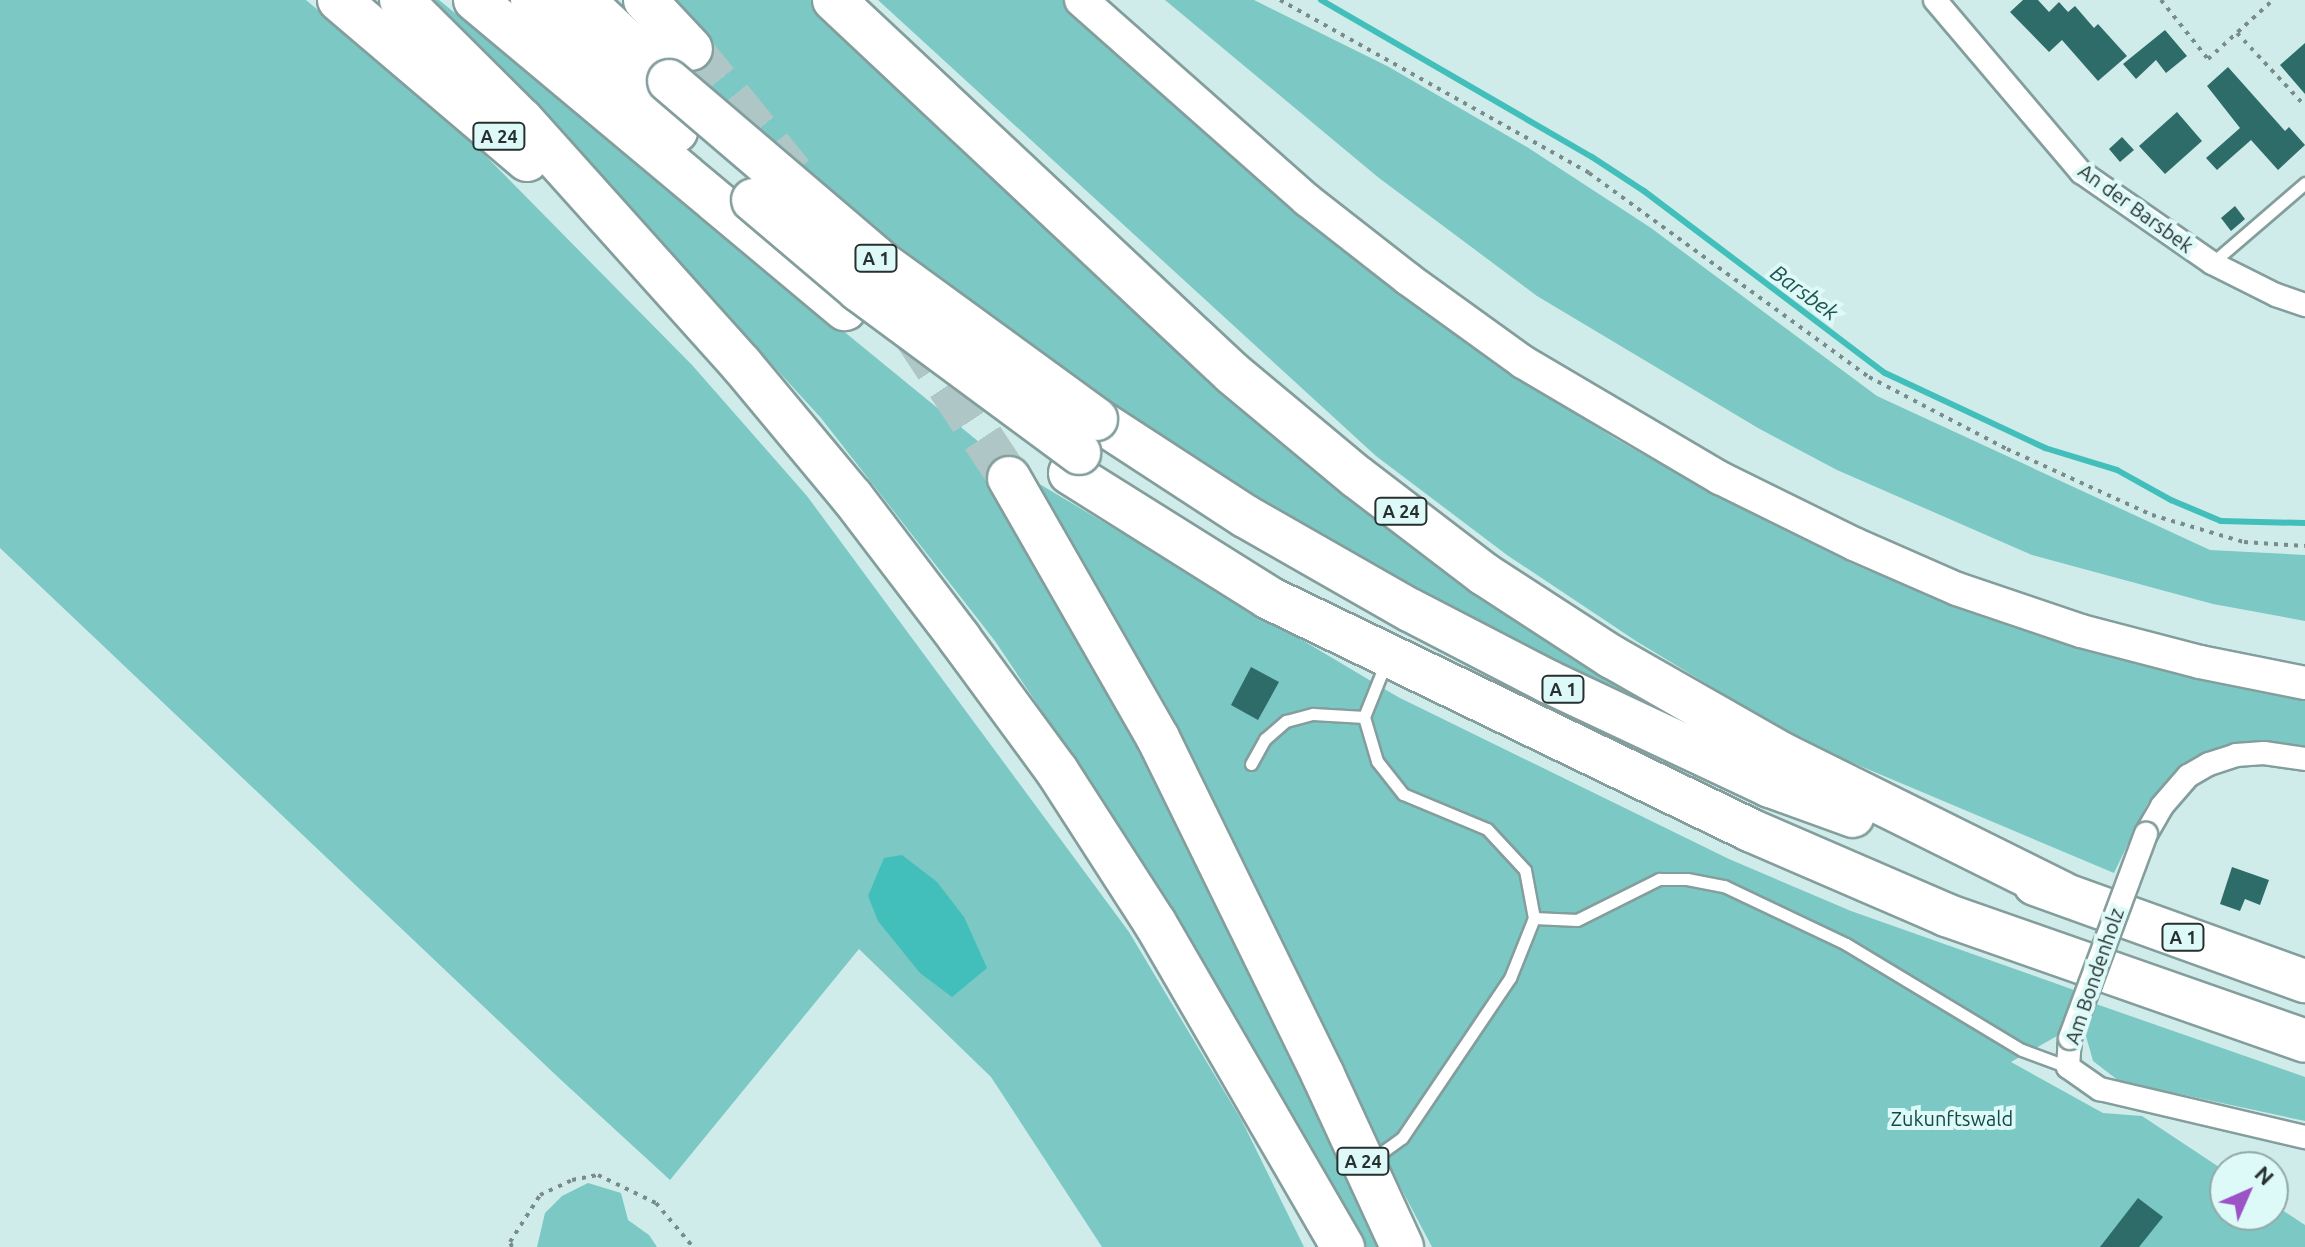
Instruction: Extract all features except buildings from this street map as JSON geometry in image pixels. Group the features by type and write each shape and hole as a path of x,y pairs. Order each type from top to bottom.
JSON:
{"highway":[{"name":"A 24","path":"339,0 659,273"},
{"name":"A 24","path":"401,0 522,120 852,497 1057,771 1155,923 1343,1247"},
{"name":"A 1","path":"475,0 845,309 1081,448 1245,516 1549,682 1770,786 2305,981"},
{"name":"A 1","path":"532,0 753,200 943,355 1081,448"},
{"name":"A 1","path":"583,0 680,65 882,263 1081,448 1269,598 1390,653 1611,765 1946,915 2305,1041"},
{"path":"645,0 680,65"},
{"name":"A 24","path":"834,0 1232,373 1357,477 1484,574 1612,657 1784,755 2062,893"},
{"name":"A 24","path":"1009,478 1158,738 1402,1247"}],"main road":[{"path":"1081,0 1307,200 1408,279 1523,362 1720,478 1854,544 1957,589 2081,631 2200,662 2305,683"}],"street":[{"name":"An der Barsbek","path":"1935,0 2081,172 2212,263 2276,295 2305,305"},
{"name":"Am Bondenholz","path":"2305,759 2264,753 2236,755 2209,764 2188,776 2162,806 2146,834 2070,1038 2068,1067 2100,1089 2124,1097 2305,1137"}],"lane":[{"path":"2212,263 2305,183"},
{"path":"1365,1165 1402,1138 1510,978 1534,918 1525,870 1487,829 1403,794 1377,761 1364,717 1390,653"},
{"path":"1251,764 1265,739 1286,721 1313,714 1364,717"},
{"path":"1534,918 1577,920 1659,879 1724,886 1846,944 2022,1050 2068,1067"}],"path":[{"path":"1280,0 1589,173 1869,377 2007,449 2152,515 2244,542 2305,546"},
{"path":"2161,0 2208,59 2273,0"},
{"path":"2237,33 2305,106"},
{"path":"512,1247 510,1242 540,1195 572,1180 598,1175 656,1203 693,1247"}],"green space":[{"path":"0,0 306,0 463,133 692,365 807,496 1129,932 1242,1121 1304,1247 1102,1247 991,1077 859,949 670,1180 0,548"},
{"path":"420,0 439,0 979,442 970,450 1079,632 1211,886 1380,1247 1354,1247 1082,771 995,641 821,418 618,196"},
{"path":"672,0 813,0 1057,229 1681,714 1680,721 1530,648 1375,565 1228,479 1102,398 963,296 758,136 675,62"},
{"path":"878,0 1063,0 1295,208 1394,289 1519,377 1614,438 1726,501 1853,564 1954,606 2082,648 2202,679 2305,697 2305,748 2236,742 2200,754 2177,771 2147,804 2114,873 1801,741 1636,641 1507,555 1376,456"},
{"path":"1165,0 1254,0 1389,67 1527,147 1651,228 1877,396 2210,550 2305,555 2305,621 2213,604 2032,555 1837,470 1758,428 1537,296 1379,178"},
{"name":"Zukunftswald","path":"1026,476 1398,697 1729,859 1851,911 2074,990 2057,1036 2011,1062 2103,1113 2142,1116 2209,1160 2209,1231 2289,1231 2289,1214 2305,1225 2305,1247 1432,1247"},
{"path":"2096,1004 2305,1077 2305,1121 2119,1081 2093,1061 2086,1036"},
{"path":"588,1183 621,1193 628,1220 649,1235 657,1247 537,1247 545,1213 562,1196"}],"shaded area":[{"path":"902,855 937,882 964,917 987,968 952,997 920,973 878,921 868,896 884,858"}],"waterway":[{"name":"Barsbek","path":"1321,0 1592,157 1644,191 1885,373 2045,448 2117,470 2171,500 2221,521 2305,523"}],"tunnel":[{"path":"691,49 793,174"},
{"path":"913,333 1009,478"}]}
